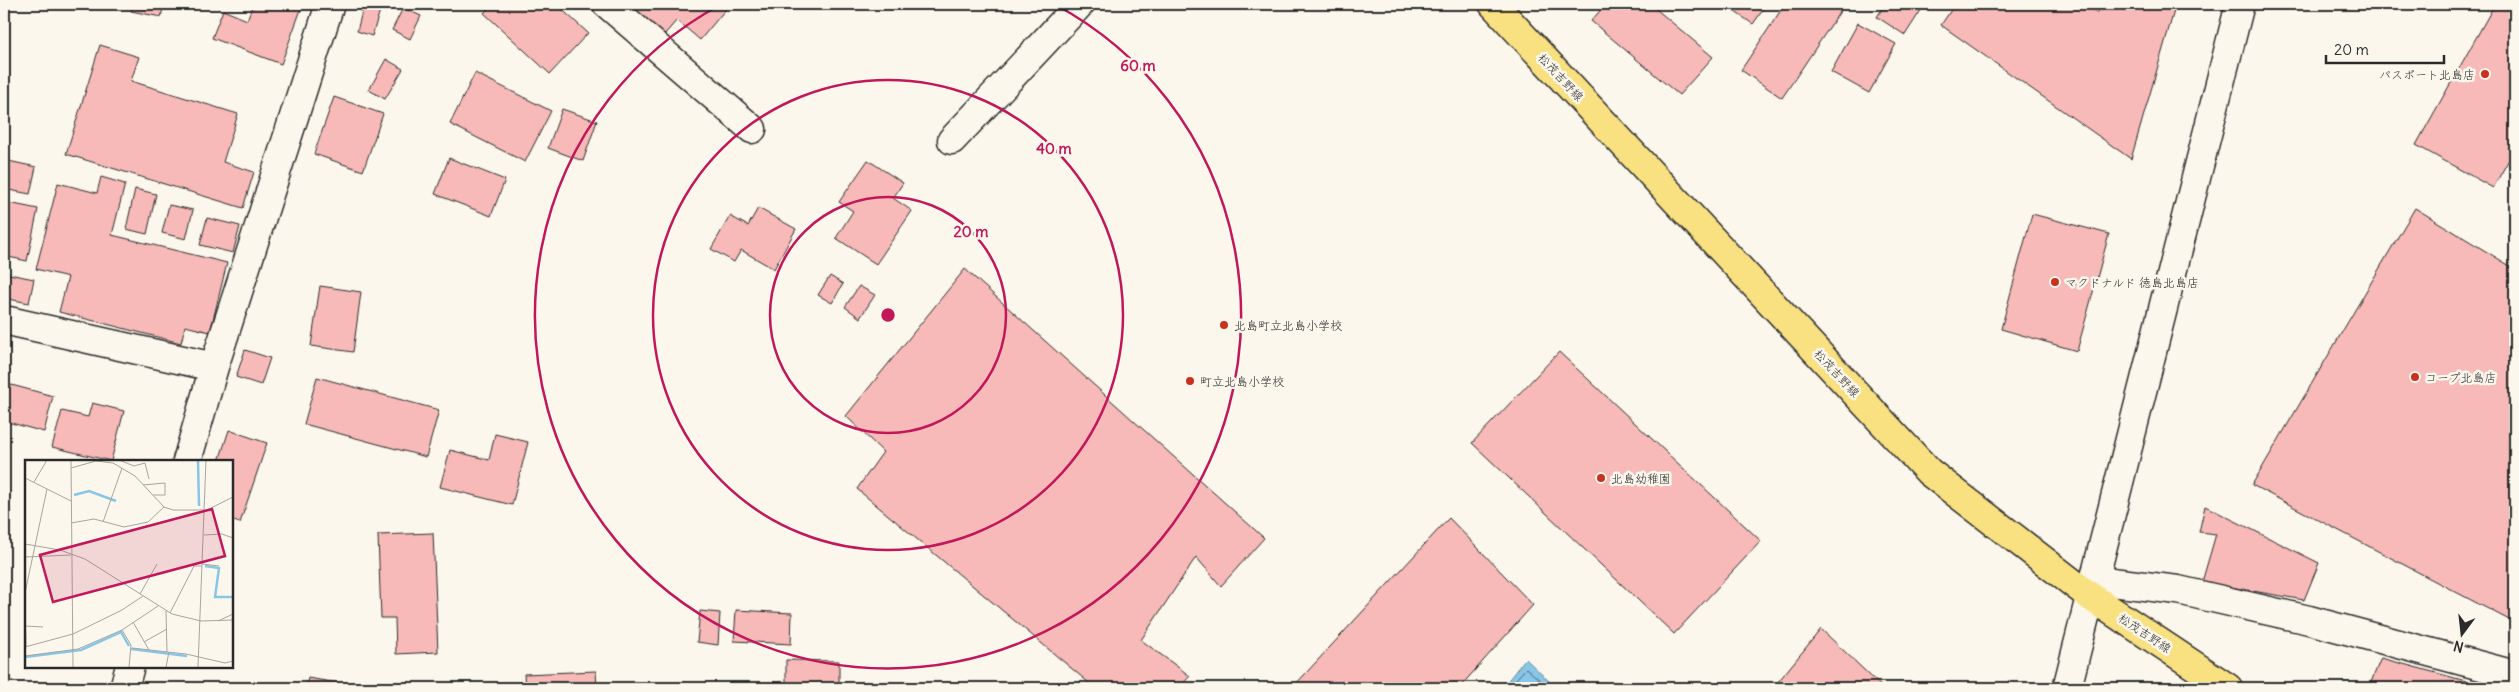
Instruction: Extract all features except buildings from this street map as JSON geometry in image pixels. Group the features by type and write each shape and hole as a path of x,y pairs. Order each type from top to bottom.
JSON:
{"main road":[{"name":"松茂吉野線","path":"1493,4 1929,472 2093,588 2228,688"}],"street":[{"path":"187,460 214,367 330,4"},
{"path":"607,4 752,129"},
{"path":"952,140 1080,4"},
{"path":"2067,688 2240,4"},
{"path":"4,320 214,367"},
{"path":"2093,588 2178,590 2309,620 2515,675"},
{"path":"124,688 130,667"}],"water":[{"path":"1526,659 1556,688 1502,688"}],"place":[{"name":"パスポート北島店","path":"2485,74"},
{"name":"マクドナルド 徳島北島店","path":"2055,282"},
{"name":"北島町立北島小学校","path":"1224,325"},
{"name":"コープ北島店","path":"2415,377"},
{"name":"町立北島小学校","path":"1190,381"},
{"name":"北島幼稚園","path":"1601,478"}]}
